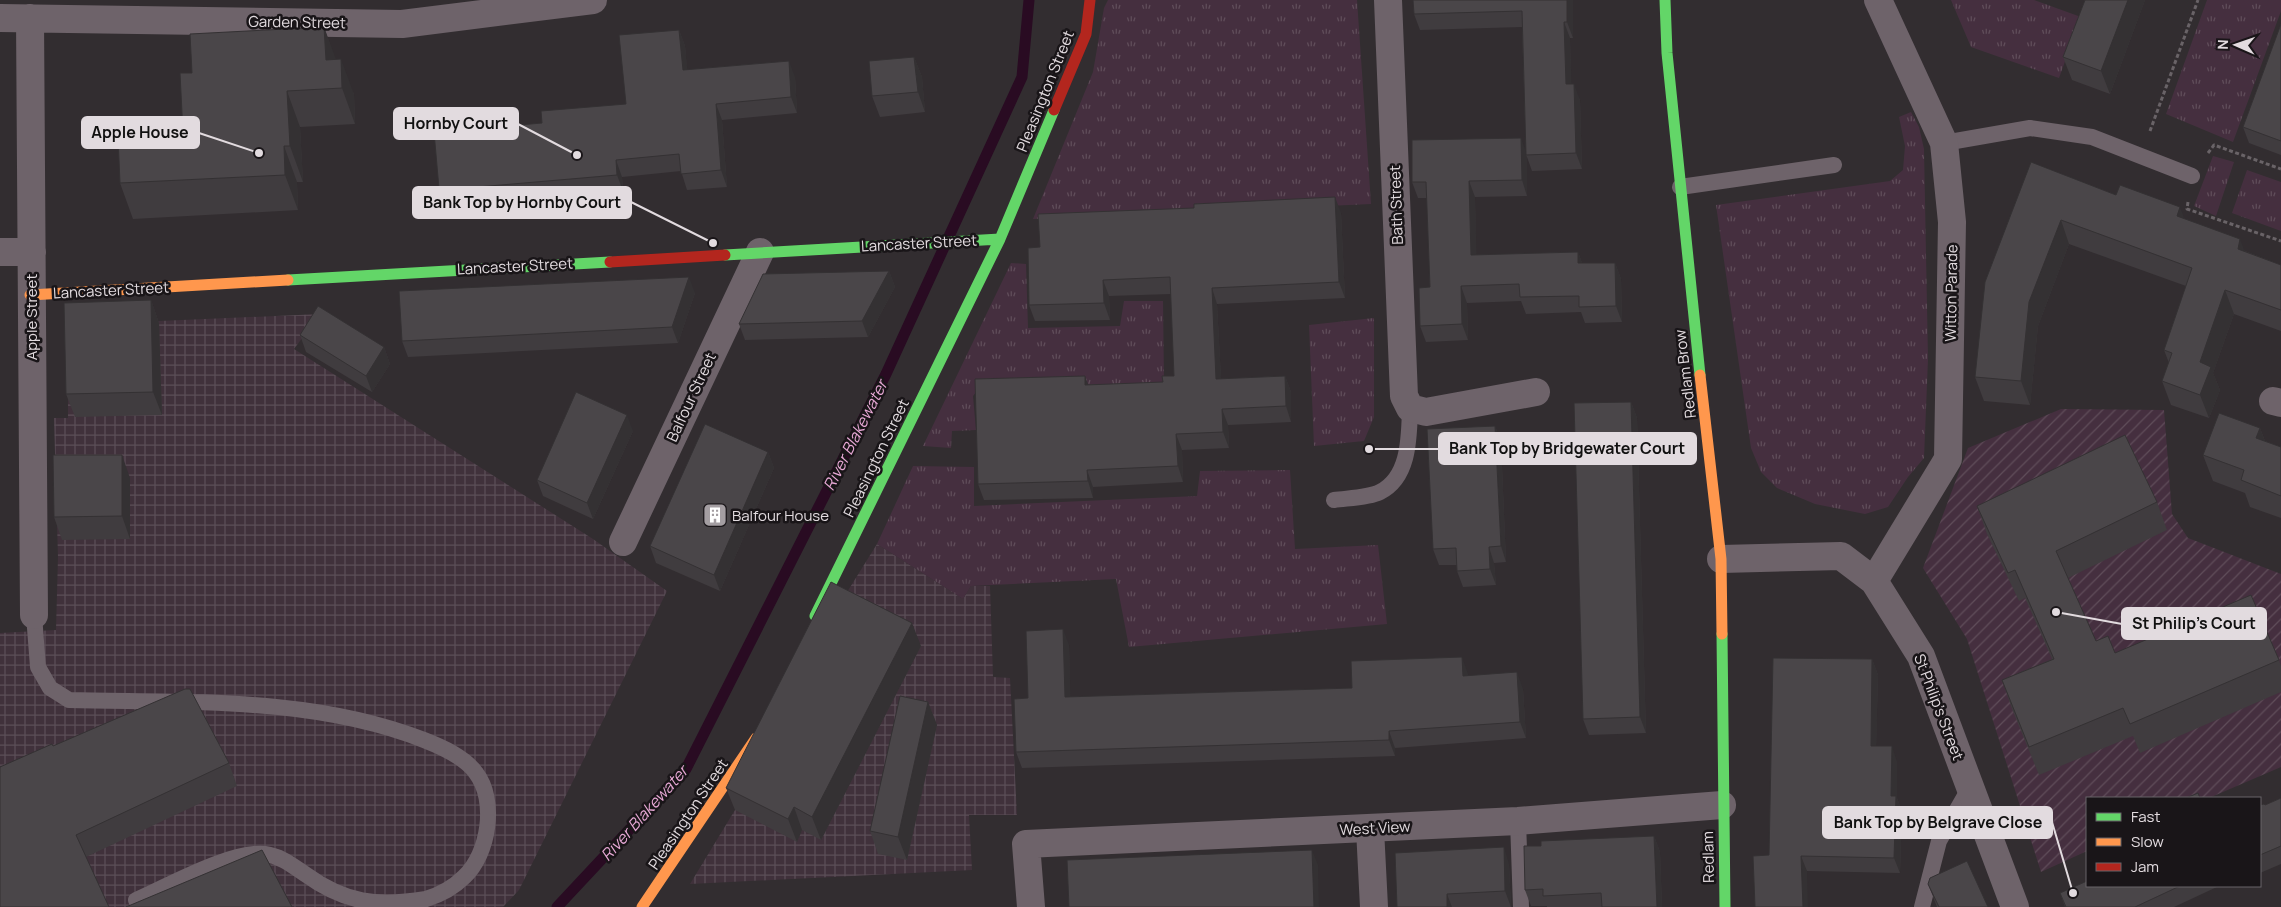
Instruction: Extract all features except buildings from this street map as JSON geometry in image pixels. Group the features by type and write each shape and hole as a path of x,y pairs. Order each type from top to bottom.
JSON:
{"street":[{"name":"Garden Street","path":"0,18 402,24 593,0"},
{"name":"Pleasington Street","path":"808,630 1000,239 1086,34 1090,0"},
{"name":"Bath Street","path":"1388,0 1404,396 1410,408"},
{"name":"Redlam Brow","path":"1665,0 1667,53 1680,187 1722,560 1722,805"},
{"name":"Witton Parade","path":"1874,580 1948,459 1952,222 1944,143 1878,0"},
{"name":"Apple Street","path":"30,18 32,252 30,295 34,614"},
{"name":"Lancaster Street","path":"30,295 1000,239"},
{"path":"0,252 32,252"},
{"name":"Balfour Street","path":"623,542 760,252"},
{"path":"1410,408 1426,412 1536,392"},
{"name":"St Philip's Street","path":"1722,560 1841,556 1874,580 1921,656 2015,907"},
{"name":"Pleasington Street","path":"642,907 752,745 761,728"},
{"name":"West View","path":"1031,907 1026,844 1518,821 1722,805"},
{"name":"Redlam","path":"1722,805 1725,907"},
{"path":"1370,828 1374,907"}],"lane":[{"path":"1944,143 2030,128 2092,137 2192,176"},
{"path":"1680,187 1834,165"},
{"path":"1334,500 1379,492 1392,483 1403,463 1409,446 1410,408"},
{"path":"34,614 38,667 50,688 69,700 277,706 356,720 425,740 462,760 477,773 486,794 488,817 484,839 477,860 465,876 446,891 426,899 395,907 357,904 334,894 285,860 267,854 254,853 233,856 136,900"},
{"path":"1922,907 1939,840 1970,787"},
{"path":"1518,821 1522,907"}],"path":[{"path":"2141,155 2198,0"},
{"path":"2281,169 2214,145 2192,176 2187,209 2281,241"}],"shaded area":[{"path":"320,314 294,349 593,539 667,591 519,890 503,907 0,907 0,633 56,630 58,557 54,418 68,418 68,325"},
{"path":"877,544 963,599 971,586 990,586 993,677 1010,678 1017,815 969,815 972,870 690,884 735,810 839,605"}],"green space":[{"path":"1108,0 1357,0 1371,204 1033,219 1093,72 1104,8"},
{"path":"1951,0 2034,0 2081,17 2059,78 1971,47"},
{"path":"2207,0 2281,0 2281,11 2233,142 2166,114"},
{"path":"1911,112 1919,127 1924,149 1928,359 1924,458 1908,477 1888,507 1865,514 1815,504 1777,488 1761,472 1751,448 1716,205 1890,181 1903,170 1905,146 1899,117"},
{"path":"2213,156 2234,162 2216,216 2194,206"},
{"path":"2247,170 2281,182 2281,231 2232,213"},
{"path":"1011,263 1026,264 1028,328 1120,326 1124,301 1163,301 1164,383 1123,398 981,386 973,396 976,430 952,431 951,448 923,446"},
{"path":"1374,318 1374,417 1364,441 1314,446 1309,325"},
{"path":"2061,409 2164,410 2172,514 2188,538 2281,574 2281,767 2211,797 2086,797 2086,851 2041,872 1967,639 1923,568 1968,448"},
{"path":"913,466 974,467 974,506 1197,496 1200,471 1290,470 1295,549 1378,545 1387,624 1129,647 1116,579 971,586 963,599 877,544"}],"waterway":[{"name":"River Blakewater","path":"557,907 686,769 886,374 1022,77 1029,0"}],"traffic: fast":[{"path":"1665,0 1667,53 1700,375"},
{"path":"815,616 1000,239 1054,110"},
{"path":"725,255 1000,239"},
{"path":"288,280 610,262"},
{"path":"1722,634 1725,907"}],"traffic: slow":[{"path":"30,295 288,280"},
{"path":"1700,375 1721,559 1722,634"},
{"path":"642,907 756,738"}],"traffic: jam":[{"path":"1054,110 1086,34 1090,0"},
{"path":"610,262 725,255"}],"place":[{"name":"Apple House","path":"259,153"},
{"name":"Hornby Court","path":"577,155"},
{"name":"Bank Top by Hornby Court","path":"713,243"},
{"name":"Bank Top by Bridgewater Court","path":"1369,449"},
{"name":"Balfour House","path":"715,515"},
{"name":"St Philip's Court","path":"2056,612"},
{"name":"Bank Top by Belgrave Close","path":"2073,893"}]}
